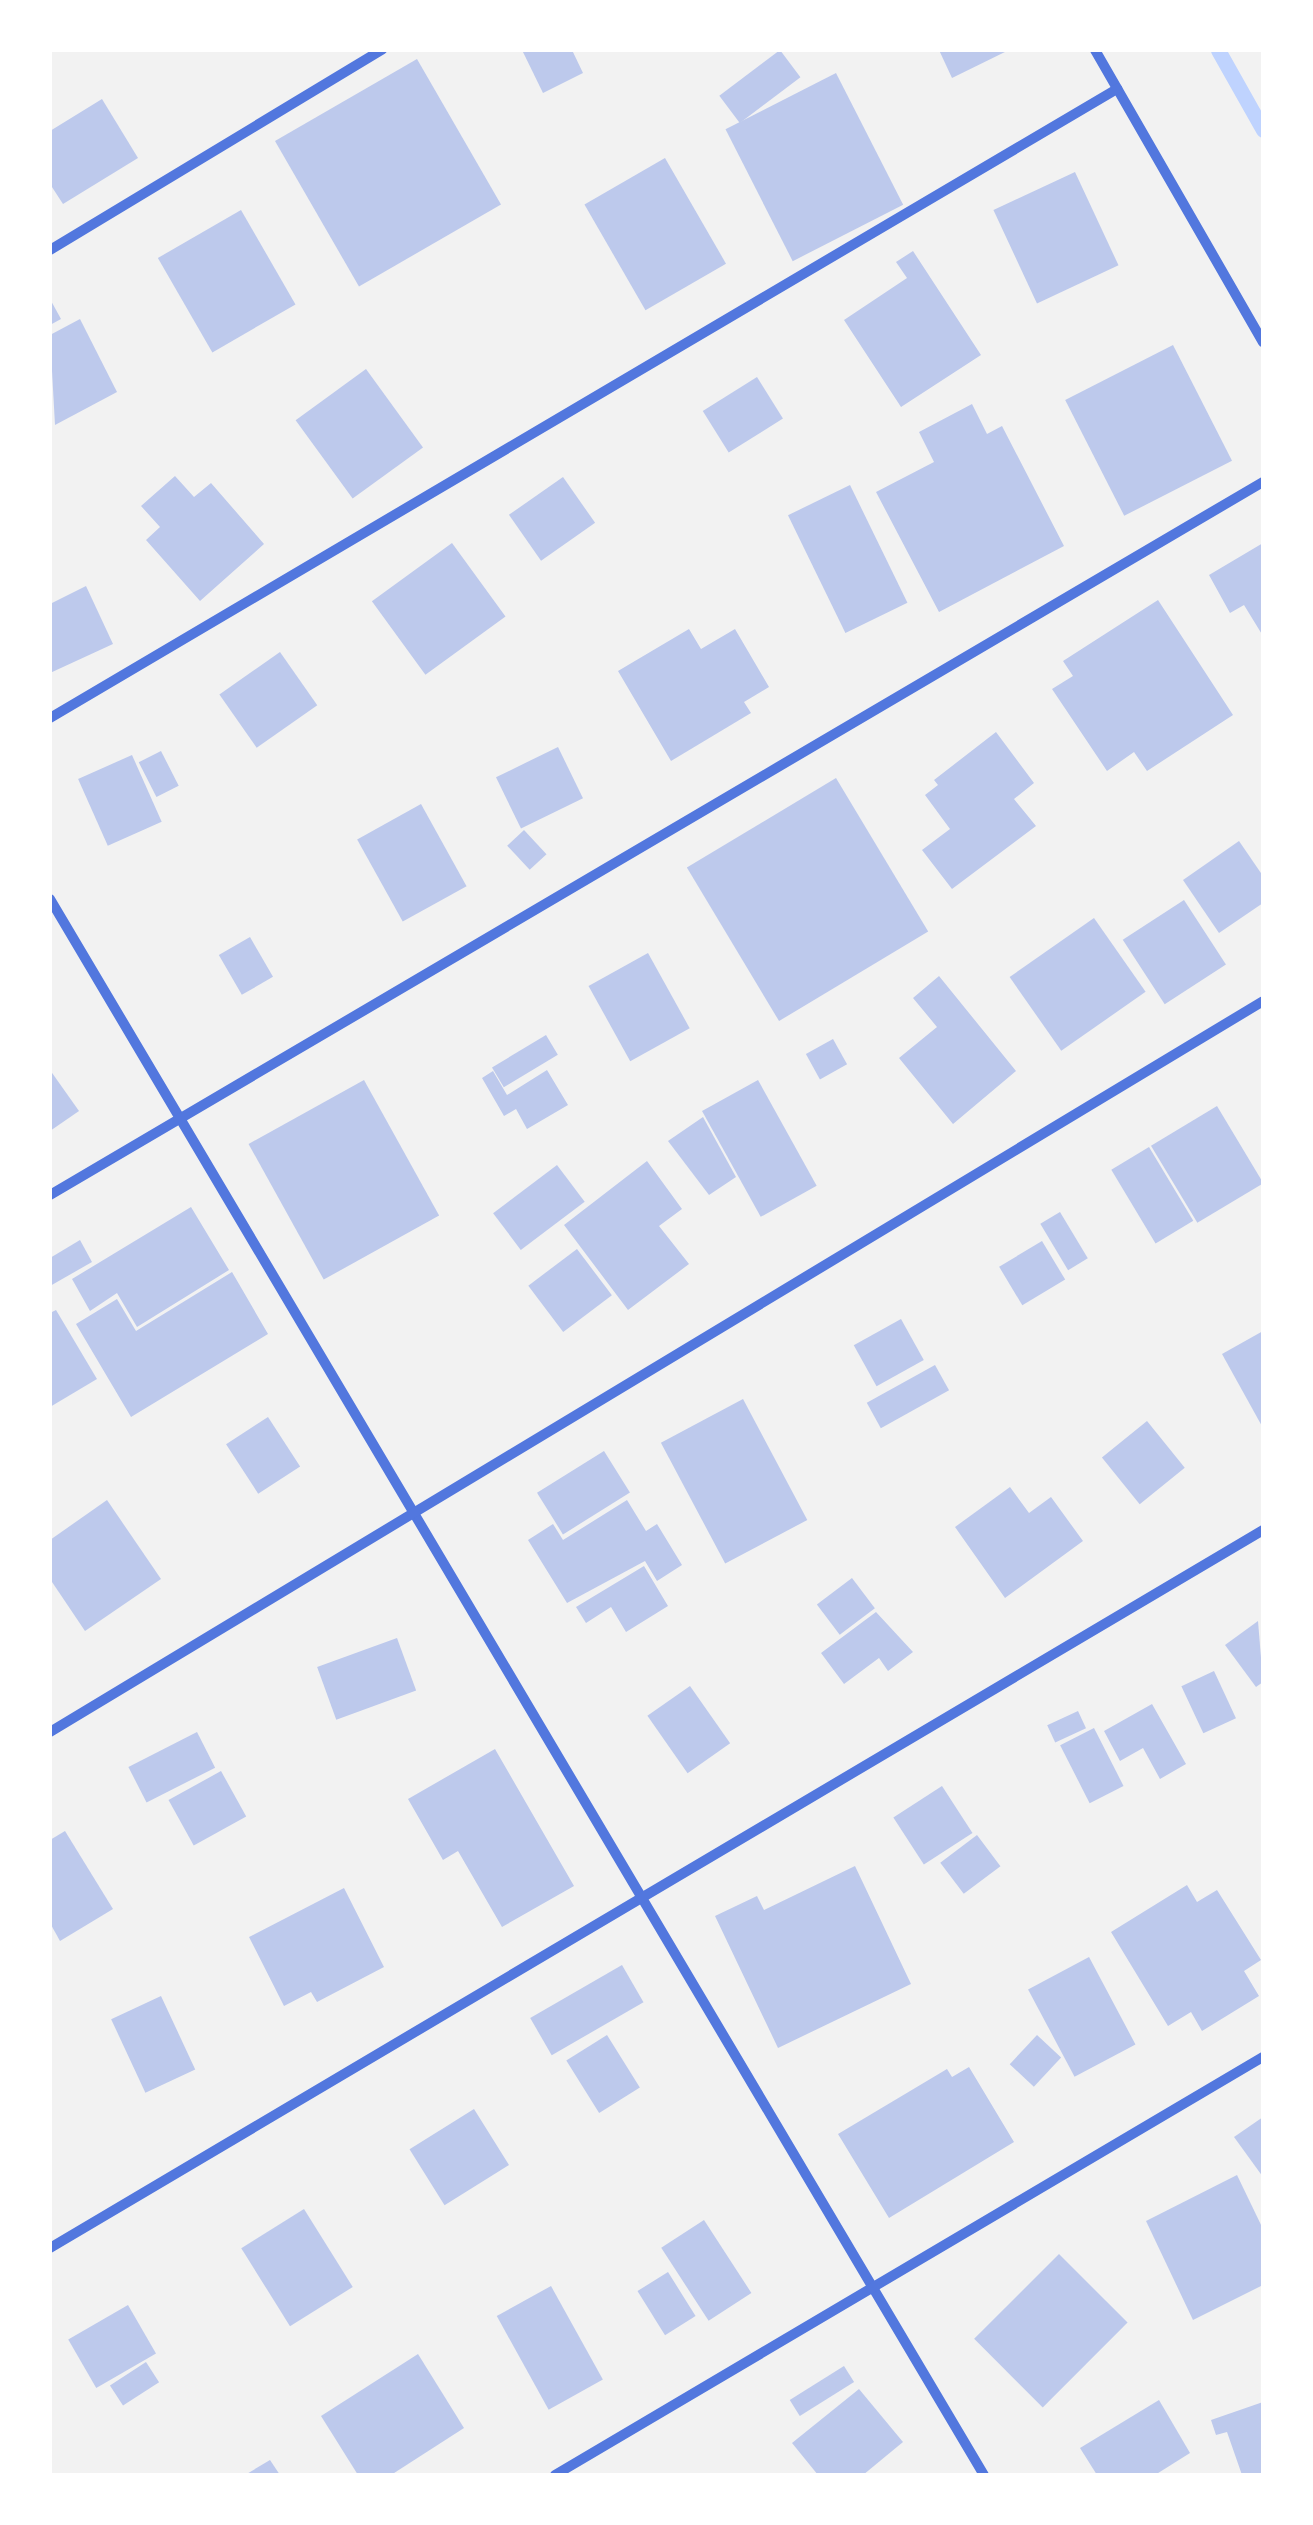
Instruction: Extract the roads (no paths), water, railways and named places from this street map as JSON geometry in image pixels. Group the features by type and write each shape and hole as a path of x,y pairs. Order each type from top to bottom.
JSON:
{"street":[{"path":"50,250 382,50"},
{"path":"1095,50 1263,342"},
{"path":"50,718 1117,88"},
{"path":"50,1195 1263,482"},
{"path":"50,899 984,2475"},
{"path":"50,1732 1263,1001"},
{"path":"50,2248 1263,1530"},
{"path":"555,2475 1263,2057"}],"waterway":[{"path":"1218,50 1263,130"}]}
